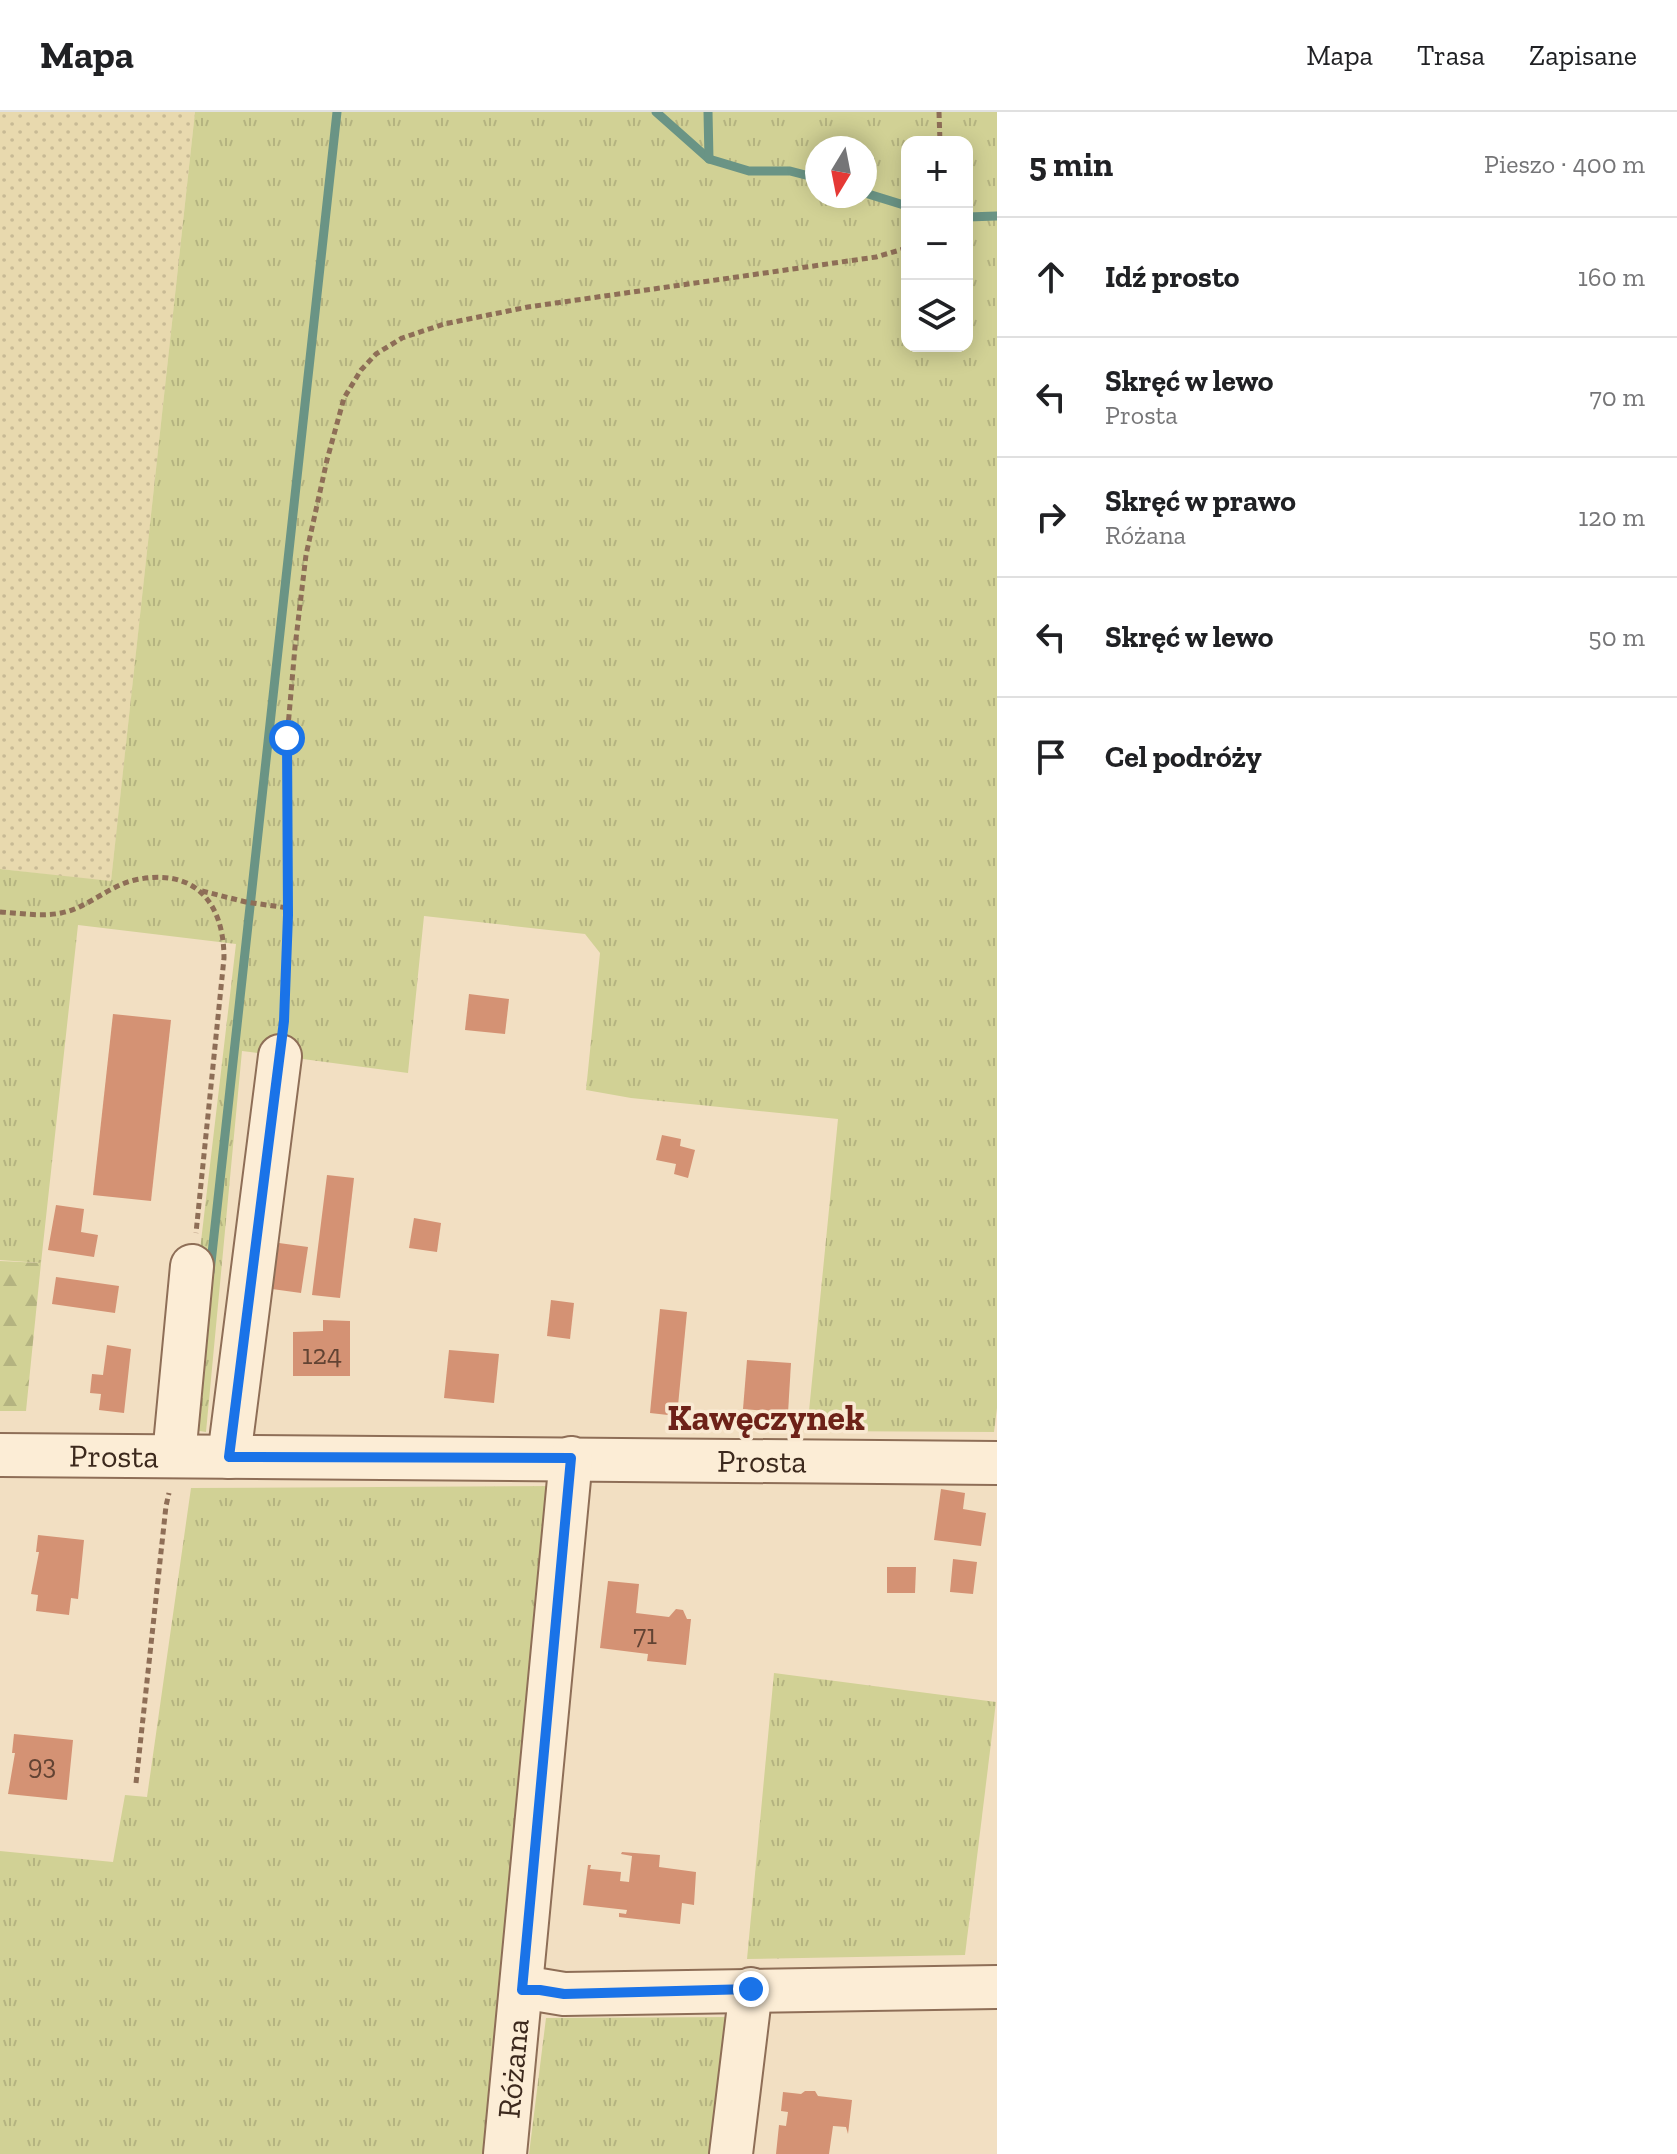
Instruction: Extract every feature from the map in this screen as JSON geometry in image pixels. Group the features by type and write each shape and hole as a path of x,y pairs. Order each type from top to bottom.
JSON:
{"street":[{"path":"229,1457 280,1056"},
{"path":"174,1456 192,1266"},
{"name":"Prosta","path":"0,1455 997,1463"},
{"name":"Różana","path":"505,2154 571,1458"},
{"path":"522,1990 564,1994 997,1987"},
{"path":"731,2154 751,1989"}],"path":[{"path":"939,112 940,136"},
{"path":"280,1056 288,908 287,738 295,647 306,555 327,460 344,398 361,370 376,354 402,338 444,324 528,307 876,257 901,250"},
{"path":"0,912 63,913 133,881 174,880 199,890 266,906 288,908"},
{"path":"192,1266 224,958 224,936 217,914 206,895 199,890"},
{"path":"136,1783 174,1456"}],"shaded area":[{"path":"0,112 195,112 111,882 0,869"}],"green space":[{"path":"195,112 997,112 997,1408 994,1432 807,1431 838,1119 631,1098 586,1090 600,953 585,934 424,916 408,1073 242,1051 206,1432 188,1429 180,1420 236,944 78,925 41,1263 0,1260 0,869 111,881"},
{"path":"0,1261 41,1263 26,1411 0,1411"},
{"path":"559,1486 487,2154 0,2154 0,1851 113,1862 125,1795 147,1797 191,1488"},
{"path":"774,1673 996,1702 965,1955 747,1959"},
{"path":"737,2017 721,2154 529,2154 546,2018"}],"building":[{"path":"469,994 509,999 505,1034 465,1030"},
{"path":"113,1014 171,1020 151,1201 93,1195"},
{"path":"662,1135 681,1139 680,1146 695,1150 688,1178 674,1174 676,1164 656,1160"},
{"path":"327,1175 354,1178 340,1298 312,1295"},
{"path":"56,1205 84,1209 81,1232 98,1235 94,1257 48,1250"},
{"path":"414,1218 441,1223 437,1252 409,1248"},
{"path":"279,1243 308,1247 301,1293 272,1289"},
{"path":"56,1277 119,1286 115,1313 52,1304"},
{"path":"551,1300 574,1303 570,1339 547,1336"},
{"path":"660,1309 687,1312 677,1416 650,1413"},
{"path":"323,1320 350,1321 350,1376 293,1376 293,1332 323,1331"},
{"path":"107,1345 131,1349 124,1413 99,1410 101,1394 90,1393 92,1374 103,1375"},
{"path":"449,1350 499,1354 494,1403 444,1398"},
{"path":"747,1360 791,1363 788,1413 743,1409"},
{"path":"941,1489 965,1493 963,1509 986,1513 981,1546 934,1540"},
{"path":"38,1535 84,1540 78,1599 71,1598 69,1615 36,1611 38,1595 31,1594 39,1552 36,1552"},
{"path":"953,1559 977,1562 973,1594 950,1592"},
{"path":"887,1567 916,1567 915,1593 887,1593"},
{"path":"608,1581 639,1584 636,1613 669,1617 676,1609 683,1610 687,1619 691,1619 686,1665 647,1661 648,1654 600,1648"},
{"path":"14,1734 73,1740 67,1800 8,1794 15,1753 12,1753"},
{"path":"622,1852 660,1855 659,1867 696,1872 694,1905 682,1903 680,1924 619,1917 619,1913 626,1914 627,1910 583,1905 588,1865 591,1865 590,1869 621,1872 620,1881 629,1882 632,1856"},
{"path":"815,2091 818,2096 852,2100 848,2134 846,2127 833,2126 829,2154 776,2154 779,2125 786,2126 788,2112 781,2111 783,2092 801,2094"}],"waterway":[{"path":"210,1272 337,112"},
{"path":"656,112 709,159 749,171 790,171 805,175"},
{"path":"708,112 709,159"},
{"path":"877,197 901,204"},
{"path":"973,217 997,216"}],"district":[{"name":"Kawęczynek","path":"766,1417"}],"route":[{"path":"287,738 288,915 284,1021 229,1457 571,1458 522,1990 564,1994 751,1989"}]}
